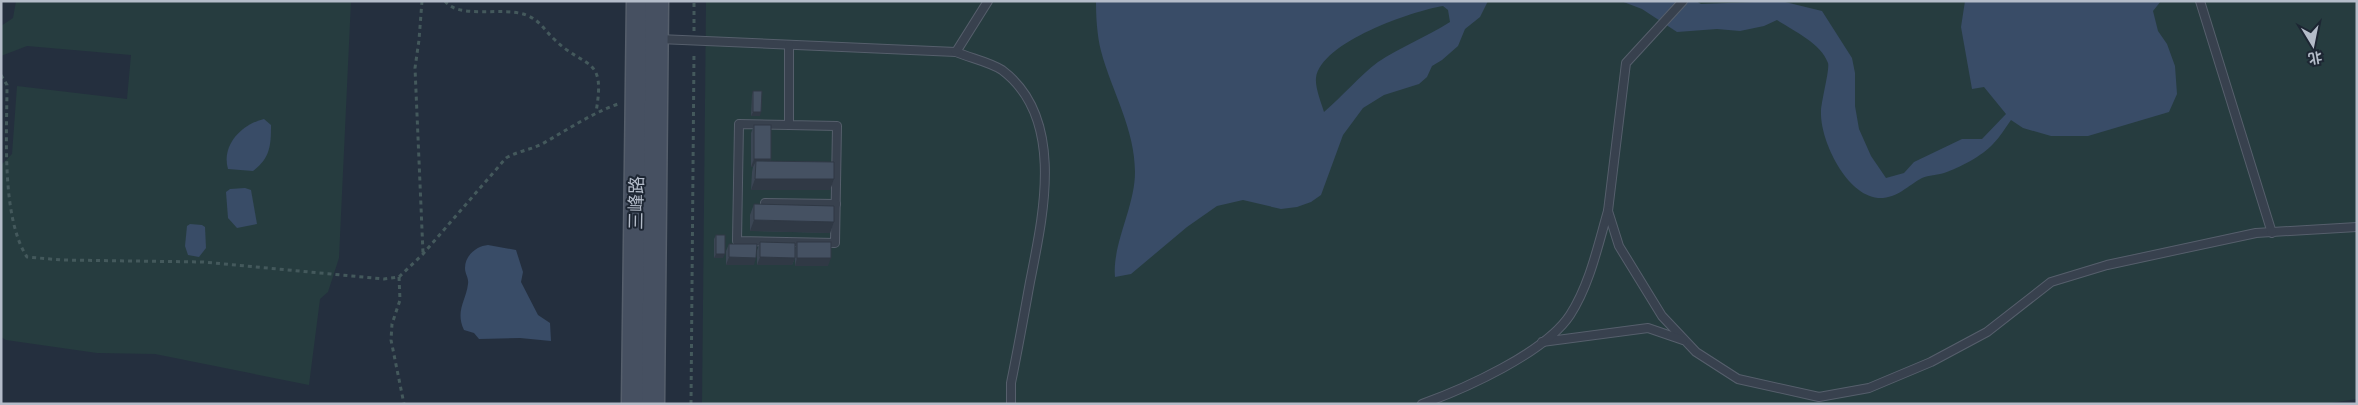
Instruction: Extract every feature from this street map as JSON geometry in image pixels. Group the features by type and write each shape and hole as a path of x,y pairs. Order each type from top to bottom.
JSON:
{"main road":[{"name":"三峰路","path":"638,1 647,38 653,404"},
{"name":"三峰路","path":"633,404 647,38 657,1"}],"lane":[{"path":"956,52 988,1"},
{"path":"1422,404 1510,364 1552,334 1570,315 1587,278 1608,211 1626,63 1683,1"},
{"path":"2200,1 2272,233"},
{"path":"647,38 956,52 1002,70 1023,94 1038,122 1045,162 1043,214 1011,383 1011,404"},
{"path":"789,45 789,125"},
{"path":"739,124 789,125 838,126 835,242 737,241 739,124"},
{"path":"765,203 836,204"},
{"path":"1608,211 1619,246 1662,316 1696,352 1738,379 1819,397 1869,388 1931,362 1987,332 2051,282 2107,265 2256,234 2357,227"},
{"path":"1540,342 1648,328 1686,341"}],"path":[{"path":"422,1 415,68 423,254"},
{"path":"445,1 448,6 463,12 493,10 525,14 540,22 555,41 593,67 599,84 596,112"},
{"path":"691,404 694,1"},
{"path":"1,75 7,85 7,160 13,226 20,246 27,257 62,260 203,262 384,279 399,277 423,254 506,158 519,150 539,145 596,112 618,104"},
{"path":"399,277 400,300 392,324 391,340 404,404"}],"green space":[{"path":"16,1 351,1 339,258 328,292 320,299 309,385 155,354 97,353 6,340 1,337 1,165 12,154 17,86 127,99 131,55 27,46 1,56 1,26 13,18"},
{"path":"706,1 2357,1 2357,399 2324,404 702,404"}],"water":[{"path":"1096,1 1488,1 1480,17 1465,29 1458,46 1432,66 1427,77 1419,84 1384,95 1363,108 1343,135 1321,195 1311,202 1297,207 1281,209 1243,200 1217,206 1187,227 1131,274 1115,277 1117,252 1134,185 1134,156 1127,126 1101,51","holes":["1443,6 1448,10 1450,22 1378,62 1324,112 1317,91 1316,78 1322,65 1334,52 1370,30 1391,21"]},
{"path":"1621,1 1696,1 1701,4 1781,1 1822,11 1852,58 1855,73 1855,106 1859,129 1871,156 1886,178 1904,173 1914,162 1962,139 1982,139 2006,114 1984,87 1972,89 1961,27 1965,1 2161,1 2153,11 2158,31 2167,44 2175,66 2177,94 2169,112 2088,136 2051,136 2023,128 2011,120 1993,144 1970,161 1944,173 1922,178 1896,194 1885,198 1878,198 1866,195 1855,187 1846,177 1830,151 1822,124 1821,112 1828,63 1819,49 1806,38 1777,20 1764,26 1740,31 1717,29 1677,32 1642,9"},
{"path":"264,119 271,125 271,132 270,145 263,161 253,171 228,169 228,152 235,137 248,126"},
{"path":"245,188 251,190 257,224 237,228 228,218 226,192 230,189"},
{"path":"190,224 205,227 206,248 199,257 188,255 185,246 187,226"},
{"path":"488,245 516,250 523,272 521,282 538,315 550,323 551,341 520,338 479,339 474,333 464,330 461,312 468,284 465,270 467,259 472,252"}],"building":[{"path":"753,91 762,91 761,112 753,112"},
{"path":"754,125 771,125 771,159 754,159"},
{"path":"756,161 834,162 834,179 755,179"},
{"path":"754,204 834,206 834,222 754,220"},
{"path":"716,235 725,235 725,254 716,254"},
{"path":"760,242 795,243 795,258 760,257"},
{"path":"797,242 831,242 831,258 797,258"},
{"path":"729,244 757,244 756,258 729,257"}]}
